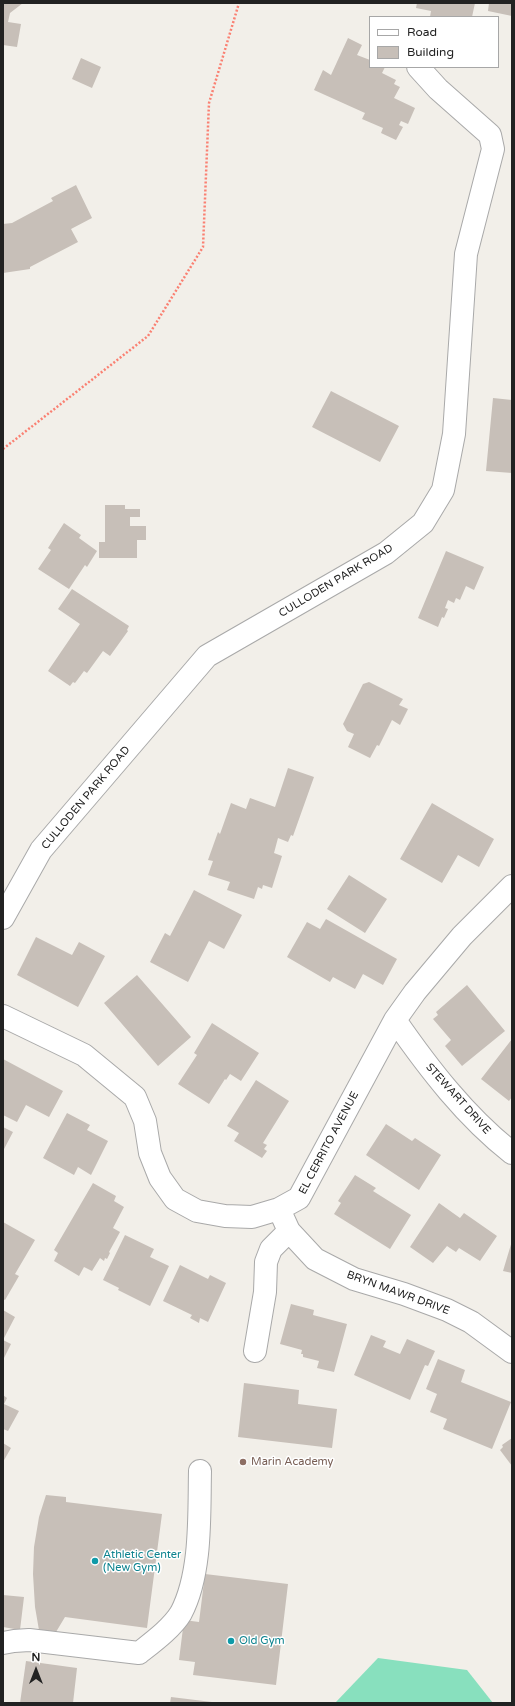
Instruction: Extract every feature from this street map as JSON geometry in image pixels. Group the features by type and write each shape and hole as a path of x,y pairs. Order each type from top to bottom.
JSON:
{"street":[{"name":"CULLODEN PARK ROAD","path":"3,918 41,850 208,656 386,553 423,522 443,490 454,434 466,254 493,149 490,135 438,89 419,68"},
{"name":"EL CERRITO AVENUE","path":"3,1016 84,1055 135,1097 145,1121 150,1153 160,1178 175,1199 197,1212 225,1216 252,1217 280,1208 299,1198 395,1020 415,992 462,936 512,886"},
{"name":"STEWART DRIVE","path":"395,1020 439,1080 495,1140 512,1154"},
{"name":"BRYN MAWR DRIVE","path":"280,1208 289,1231 315,1259 354,1279 404,1294 447,1310 503,1336 512,1352"},
{"path":"255,1351 265,1292 266,1262 271,1249 289,1231"},
{"path":"3,1644 22,1640 139,1653 162,1635 181,1613 192,1580 198,1546 200,1471"}],"path":[{"path":"3,449 148,336 203,247 210,103 239,3"}],"green space":[{"path":"378,1658 467,1670 493,1703 335,1703"}],"building":[{"path":"3,3 23,3 10,13 8,22 21,24 17,47 3,45"},
{"path":"417,3 475,3 472,16 430,16 431,11 416,8"},
{"path":"489,3 512,3 512,16 488,11"},
{"path":"348,38 362,45 357,55 369,60 369,68 384,68 382,73 396,80 394,84 400,87 394,98 415,108 408,124 401,121 399,125 403,127 396,140 381,133 383,128 362,119 365,113 314,90 323,70 331,75"},
{"path":"81,58 101,67 92,88 72,79"},
{"path":"76,185 92,218 71,229 78,242 30,267 30,269 3,273 3,224 12,223 53,201 51,198"},
{"path":"331,391 399,426 380,462 312,427"},
{"path":"493,398 512,400 512,473 486,471"},
{"path":"105,505 125,505 125,509 140,509 140,517 130,517 130,526 146,526 146,540 137,540 137,558 99,558 99,542 105,542"},
{"path":"64,523 81,535 79,538 97,551 87,567 85,565 69,589 38,569 51,550 48,548"},
{"path":"446,551 484,567 474,590 466,586 460,600 456,598 454,603 448,600 445,608 448,609 444,618 442,617 438,627 418,618"},
{"path":"72,589 129,626 128,631 110,656 103,651 87,673 84,671 75,683 73,682 70,686 48,671 80,624 58,609"},
{"path":"369,682 403,699 399,705 408,709 400,725 392,720 379,746 377,745 370,758 348,747 354,734 347,731 343,724 363,684"},
{"path":"288,768 314,777 293,836 291,835 288,842 278,838 274,853 282,856 272,888 263,885 262,889 258,887 254,899 227,890 230,882 208,875 213,861 208,860 218,832 220,834 231,803 246,809 250,798 275,807"},
{"path":"432,803 494,839 479,867 458,855 442,883 400,859"},
{"path":"349,875 387,899 365,933 327,909"},
{"path":"194,890 242,915 224,949 209,941 188,982 150,962 165,933 170,936"},
{"path":"326,919 397,959 383,985 363,974 355,989 333,977 330,982 287,957 307,922 320,929"},
{"path":"36,937 72,955 79,942 105,956 78,1007 17,975"},
{"path":"137,975 191,1037 158,1066 104,1003"},
{"path":"467,985 505,1031 462,1066 445,1046 451,1040 433,1019 438,1015 436,1012"},
{"path":"212,1023 259,1053 241,1081 230,1074 226,1080 225,1079 209,1104 178,1084 197,1055 194,1053"},
{"path":"512,1039 512,1097 509,1101 481,1079"},
{"path":"3,1059 63,1091 49,1117 26,1105 17,1122 3,1115"},
{"path":"256,1080 289,1101 263,1143 267,1145 264,1149 267,1151 262,1158 234,1141 239,1133 227,1126"},
{"path":"67,1113 90,1125 87,1130 108,1141 91,1175 78,1167 74,1175 43,1158"},
{"path":"386,1124 412,1141 415,1138 441,1155 419,1190 366,1155"},
{"path":"3,1127 13,1132 3,1151"},
{"path":"355,1175 376,1188 373,1191 411,1215 390,1249 334,1214 341,1203 338,1201"},
{"path":"93,1183 116,1196 114,1201 124,1207 113,1228 120,1232 109,1252 110,1253 107,1259 105,1258 104,1261 100,1258 92,1271 84,1267 79,1276 54,1261 58,1253 54,1250"},
{"path":"439,1203 460,1218 464,1213 497,1236 480,1261 459,1248 456,1252 447,1246 433,1263 410,1247"},
{"path":"3,1222 35,1240 15,1274 19,1276 5,1300 3,1299"},
{"path":"125,1235 154,1249 150,1257 169,1266 150,1306 118,1290 119,1288 103,1280"},
{"path":"512,1241 512,1273 503,1271"},
{"path":"180,1265 208,1279 210,1275 226,1283 208,1322 200,1318 199,1323 190,1318 192,1315 163,1301"},
{"path":"291,1304 314,1310 313,1315 347,1324 334,1372 317,1368 319,1361 303,1357 303,1354 301,1354 302,1350 280,1344"},
{"path":"3,1310 15,1317 3,1340"},
{"path":"371,1335 386,1341 383,1347 400,1354 407,1339 435,1351 428,1366 425,1365 410,1400 354,1375"},
{"path":"3,1340 11,1344 3,1360"},
{"path":"438,1359 465,1370 461,1382 511,1402 492,1449 443,1429 447,1419 430,1412 437,1394 426,1389"},
{"path":"244,1383 299,1390 298,1404 337,1409 332,1448 238,1437"},
{"path":"3,1395 7,1398 4,1404 19,1411 8,1431 3,1429"},
{"path":"512,1438 512,1466 500,1450 503,1447 502,1445"},
{"path":"3,1443 11,1448 3,1462"},
{"name":"Athletic Center (New Gym)","path":"46,1495 66,1497 66,1502 162,1514 147,1628 65,1617 53,1637 40,1636 35,1607 33,1574 34,1547 39,1517"},
{"name":"Old Gym","path":"205,1574 288,1584 276,1685 193,1675 195,1662 179,1660 184,1620 199,1622"},
{"path":"3,1595 24,1597 20,1630 3,1627"},
{"path":"26,1661 77,1668 73,1703 20,1703"},
{"path":"171,1697 212,1702 212,1703 170,1703"}],"place":[{"name":"Marin Academy","path":"243,1462"},
{"name":"Athletic Center (New Gym)","path":"95,1561"},
{"name":"Old Gym","path":"231,1641"}]}
